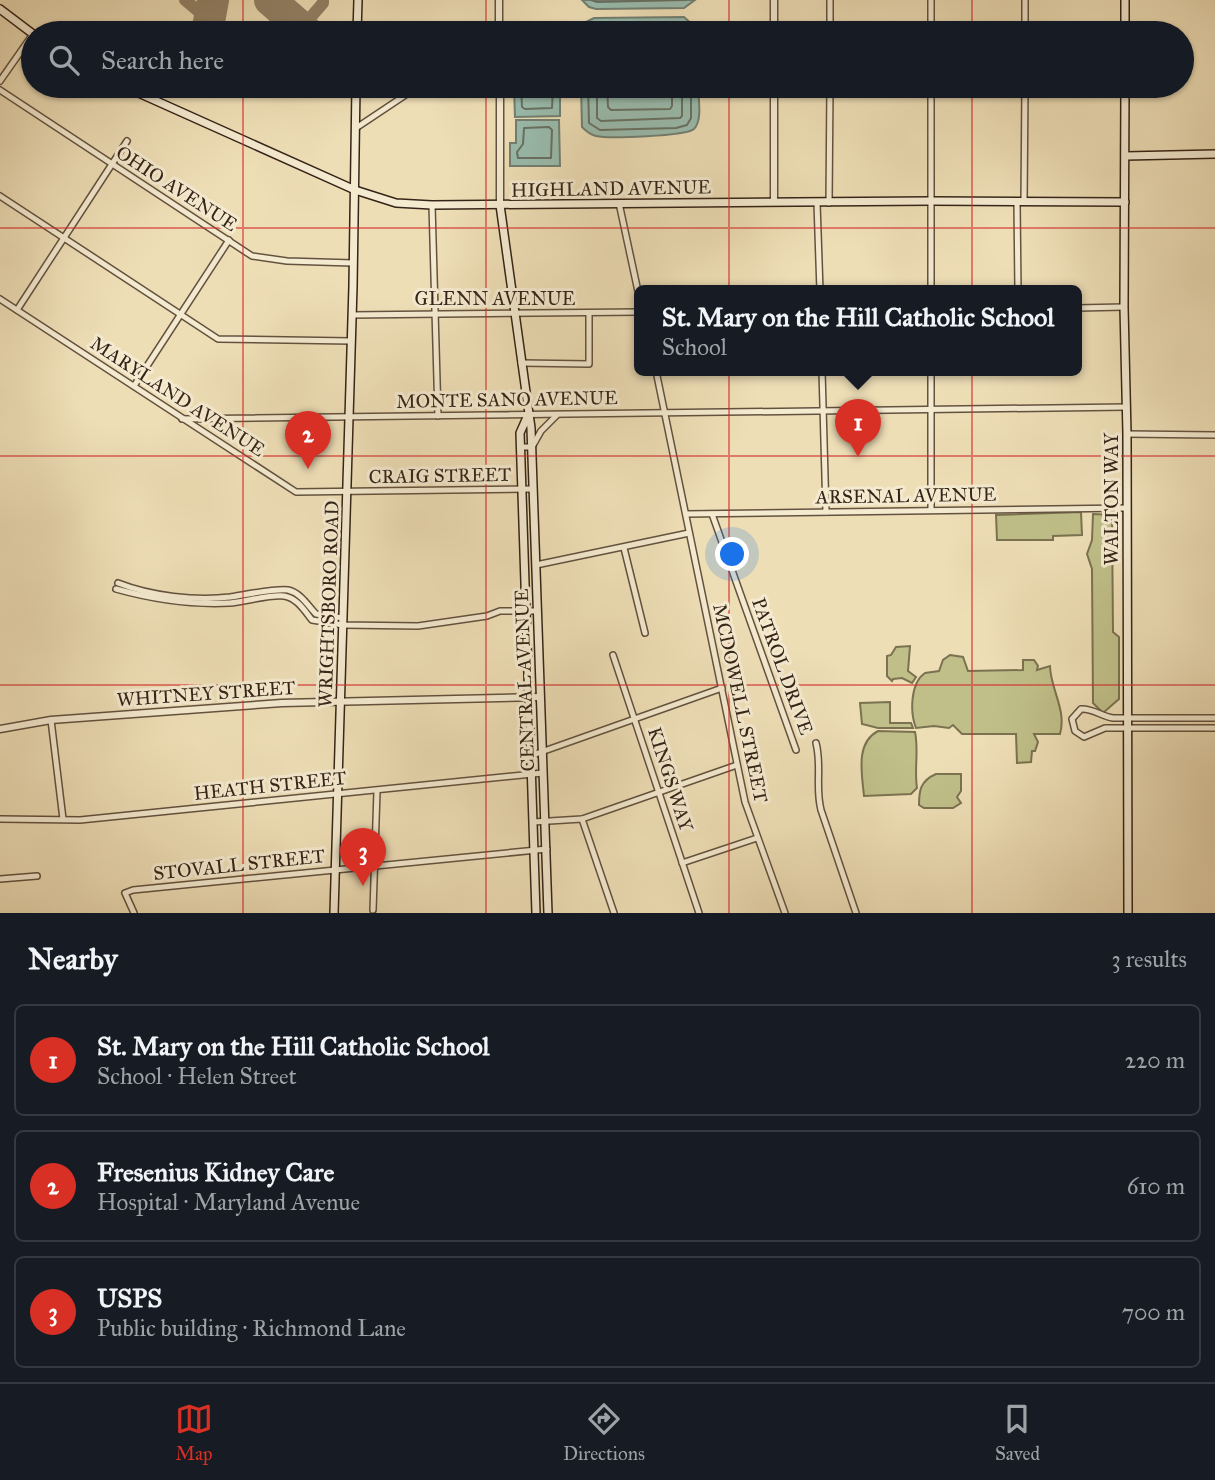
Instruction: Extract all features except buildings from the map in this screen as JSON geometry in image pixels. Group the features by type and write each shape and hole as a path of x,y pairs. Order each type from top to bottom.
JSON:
{"main road":[{"path":"357,21 358,0"},
{"path":"1125,0 1125,21"},
{"path":"0,9 21,25"},
{"name":"HIGHLAND AVENUE","path":"150,98 355,190 396,203 500,205 619,202 1125,202"},
{"name":"WRIGHTSBORO ROAD","path":"334,913 356,98"},
{"name":"WALTON WAY","path":"1125,98 1128,913"},
{"path":"1126,156 1215,154"},
{"name":"CENTRAL AVENUE","path":"500,205 532,447 548,913"},
{"name":"CENTRAL AVENUE","path":"528,415 520,430 520,447 536,913"}],"street":[{"path":"499,0 499,21"},
{"path":"774,0 774,21"},
{"path":"830,0 830,21"},
{"path":"931,0 931,21"},
{"path":"1025,0 1025,21"},
{"path":"0,81 21,51"},
{"name":"OHIO AVENUE","path":"0,90 252,256 268,260 353,264"},
{"path":"356,128 401,98"},
{"name":"CENTRAL AVENUE","path":"500,98 500,205"},
{"path":"774,98 774,202"},
{"path":"830,98 830,203"},
{"path":"931,98 931,285"},
{"path":"1018,285 1025,98"},
{"path":"17,310 127,141"},
{"path":"0,196 218,339 351,341"},
{"path":"619,202 637,285"},
{"path":"817,203 820,285"},
{"path":"432,205 438,416"},
{"path":"134,387 229,240"},
{"name":"MARYLAND AVENUE","path":"0,299 296,492 347,492"},
{"path":"1082,308 1124,307"},
{"name":"GLENN AVENUE","path":"352,315 634,312"},
{"path":"521,363 589,364 589,313"},
{"name":"MCDOWELL STREET","path":"657,376 745,802 785,913"},
{"path":"821,376 826,512"},
{"path":"931,376 931,510"},
{"name":"MONTE SANO AVENUE","path":"182,419 1126,407"},
{"path":"520,447 532,447 541,431 558,414"},
{"path":"1127,434 1215,435"},
{"name":"CRAIG STREET","path":"347,492 533,489"},
{"name":"ARSENAL AVENUE","path":"686,514 1126,508"},
{"name":"PATROL DRIVE","path":"712,514 796,750"},
{"path":"536,565 689,533"},
{"path":"624,548 645,633"},
{"path":"117,586 164,599 213,603 284,596 298,602 312,620 343,622 418,626 487,616 500,611 537,611"},
{"name":"KINGS WAY","path":"613,655 699,913"},
{"path":"530,756 722,688"},
{"name":"WHITNEY STREET","path":"0,729 51,720 282,703 540,697"},
{"path":"1215,718 1104,717 1089,709 1081,709 1072,719 1075,731 1084,737 1105,728 1215,728"},
{"path":"1179,718 1179,728"},
{"path":"51,720 63,819"},
{"name":"PATROL DRIVE","path":"816,743 820,761 818,797 856,913"},
{"path":"532,822 582,819 737,765"},
{"name":"HEATH STREET","path":"0,819 80,820 543,773"},
{"path":"373,910 377,790"},
{"path":"582,819 614,913"},
{"path":"682,863 757,838"},
{"name":"STOVALL STREET","path":"134,913 125,893 133,890 547,849"},
{"path":"0,879 37,876"}],"shaded area":[{"path":"1081,512 1082,535 1053,536 1053,540 997,540 996,515"},
{"path":"1093,514 1112,515 1113,632 1119,637 1119,699 1103,713 1093,703 1092,569 1087,554 1092,540"},
{"path":"910,646 908,671 916,677 912,683 902,678 892,681 887,676 887,656 891,655 896,647"},
{"path":"950,655 963,657 968,671 1023,670 1023,660 1034,660 1038,666 1037,670 1050,666 1060,708 1060,734 1034,734 1038,742 1035,751 1032,751 1031,762 1017,763 1016,734 962,734 953,725 949,728 916,728 912,707 916,684 925,673 939,671 943,660"},
{"path":"890,702 890,723 911,723 913,728 878,728 862,724 860,703"},
{"path":"878,731 915,732 917,788 911,794 864,796 861,769 863,751 871,736"},
{"path":"936,774 961,774 961,791 957,797 961,803 953,808 924,808 919,805 922,787"}],"water":[{"path":"582,0 695,0 684,8 596,9 589,7"},
{"path":"684,17 688,21 588,21 594,18"},
{"path":"514,98 560,98 560,116 515,117"},
{"path":"581,98 699,98 697,125 688,131 663,135 603,137 588,133 582,127"},
{"path":"516,120 559,120 560,166 510,166 510,143 516,143"}],"taxiway":[{"path":"185,0 210,21"},
{"path":"307,21 323,0"}],"runway":[{"path":"209,21 213,0"},
{"path":"270,0 294,21"}],"place":[{"name":"St. Mary on the Hill Catholic School","path":"858,457"},
{"name":"Fresenius Kidney Care","path":"308,469"},
{"name":"USPS","path":"363,886"}]}
